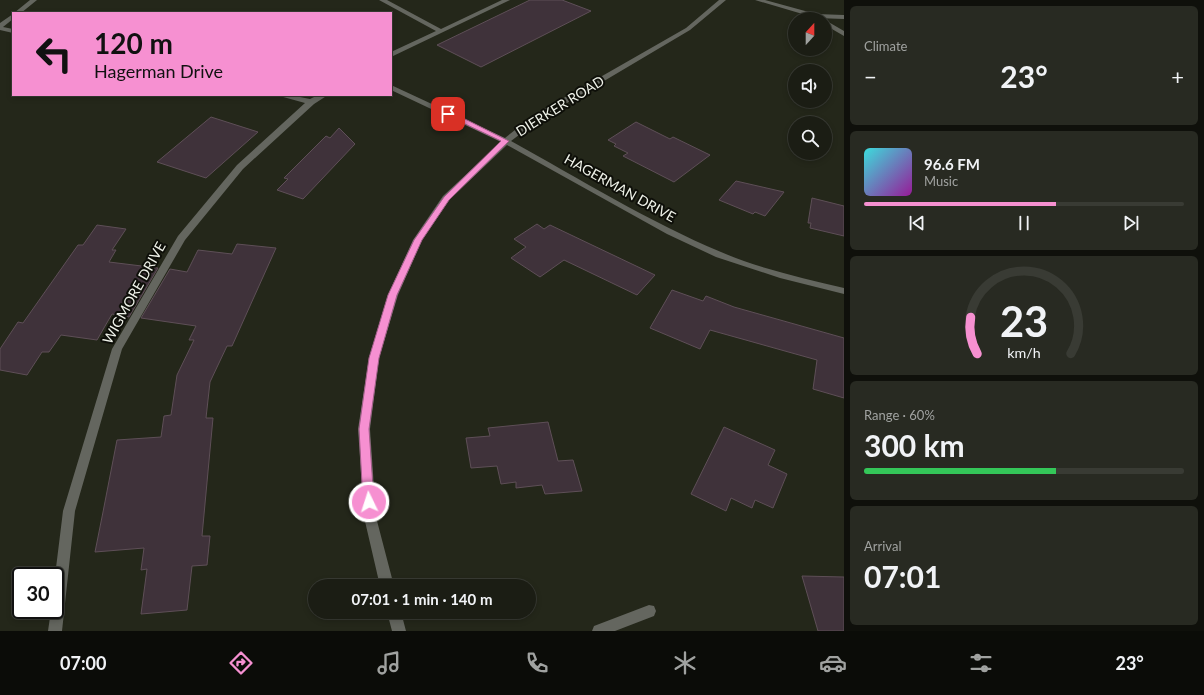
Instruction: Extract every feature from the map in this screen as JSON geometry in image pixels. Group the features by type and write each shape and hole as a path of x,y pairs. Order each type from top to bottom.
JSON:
{"street":[{"path":"18,12 34,0"},
{"path":"382,0 440,31"},
{"path":"392,55 507,0"},
{"name":"DIERKER ROAD","path":"385,579 370,517 364,429 374,358 393,295 418,240 446,198 506,141 537,118 688,29 723,0"},
{"path":"758,0 798,12"},
{"path":"832,17 844,16"},
{"path":"0,27 12,17"},
{"path":"832,26 844,34"},
{"path":"0,27 12,31"},
{"name":"HAGERMAN DRIVE","path":"392,87 506,141 670,232 719,255 783,276 844,291"},
{"path":"284,96 311,102"},
{"name":"WIGMORE DRIVE","path":"55,631 69,511 117,349 181,238 240,167 311,102 322,96"},
{"path":"598,631 648,611"},
{"path":"396,619 399,631"}],"building":[{"path":"530,0 562,0 591,11 481,67 437,45"},
{"path":"211,117 258,132 206,178 157,162"},
{"path":"636,122 670,139 673,137 710,155 674,182 623,156 628,153 614,146 616,144 608,140"},
{"path":"339,128 355,144 303,199 277,190 288,179 284,178 326,136 330,138"},
{"path":"736,181 784,192 765,216 755,212 753,214 719,200"},
{"path":"812,198 844,206 844,236 810,228 811,223 808,223"},
{"path":"537,224 544,229 550,225 655,275 637,295 564,260 540,277 511,258 526,247 514,239"},
{"path":"97,225 126,229 112,250 116,250 109,262 158,268 129,317 112,314 97,340 61,335 49,352 42,352 27,375 0,370 0,349 18,322 23,323 78,245 83,245"},
{"path":"237,244 276,248 232,346 227,346 210,382 206,418 213,418 202,536 210,536 207,565 192,566 187,610 141,614 147,569 141,570 144,548 95,552 117,440 161,437 164,416 171,415 177,375 194,340 189,340 196,326 141,318 170,269 187,272 198,250 232,254"},
{"path":"672,290 703,301 706,296 734,307 844,338 844,398 813,389 817,360 710,330 700,349 650,328"},
{"path":"548,422 558,461 573,460 582,491 545,494 542,485 516,488 516,482 501,484 497,466 471,468 466,438 490,436 488,428"},
{"path":"724,427 775,450 768,465 787,474 773,508 755,500 752,508 731,498 726,511 691,494"},
{"path":"802,576 844,577 844,631 818,631"}],"route":[{"path":"369,502 364,429 374,358 393,295 418,240 446,198 506,141 448,114"}]}
